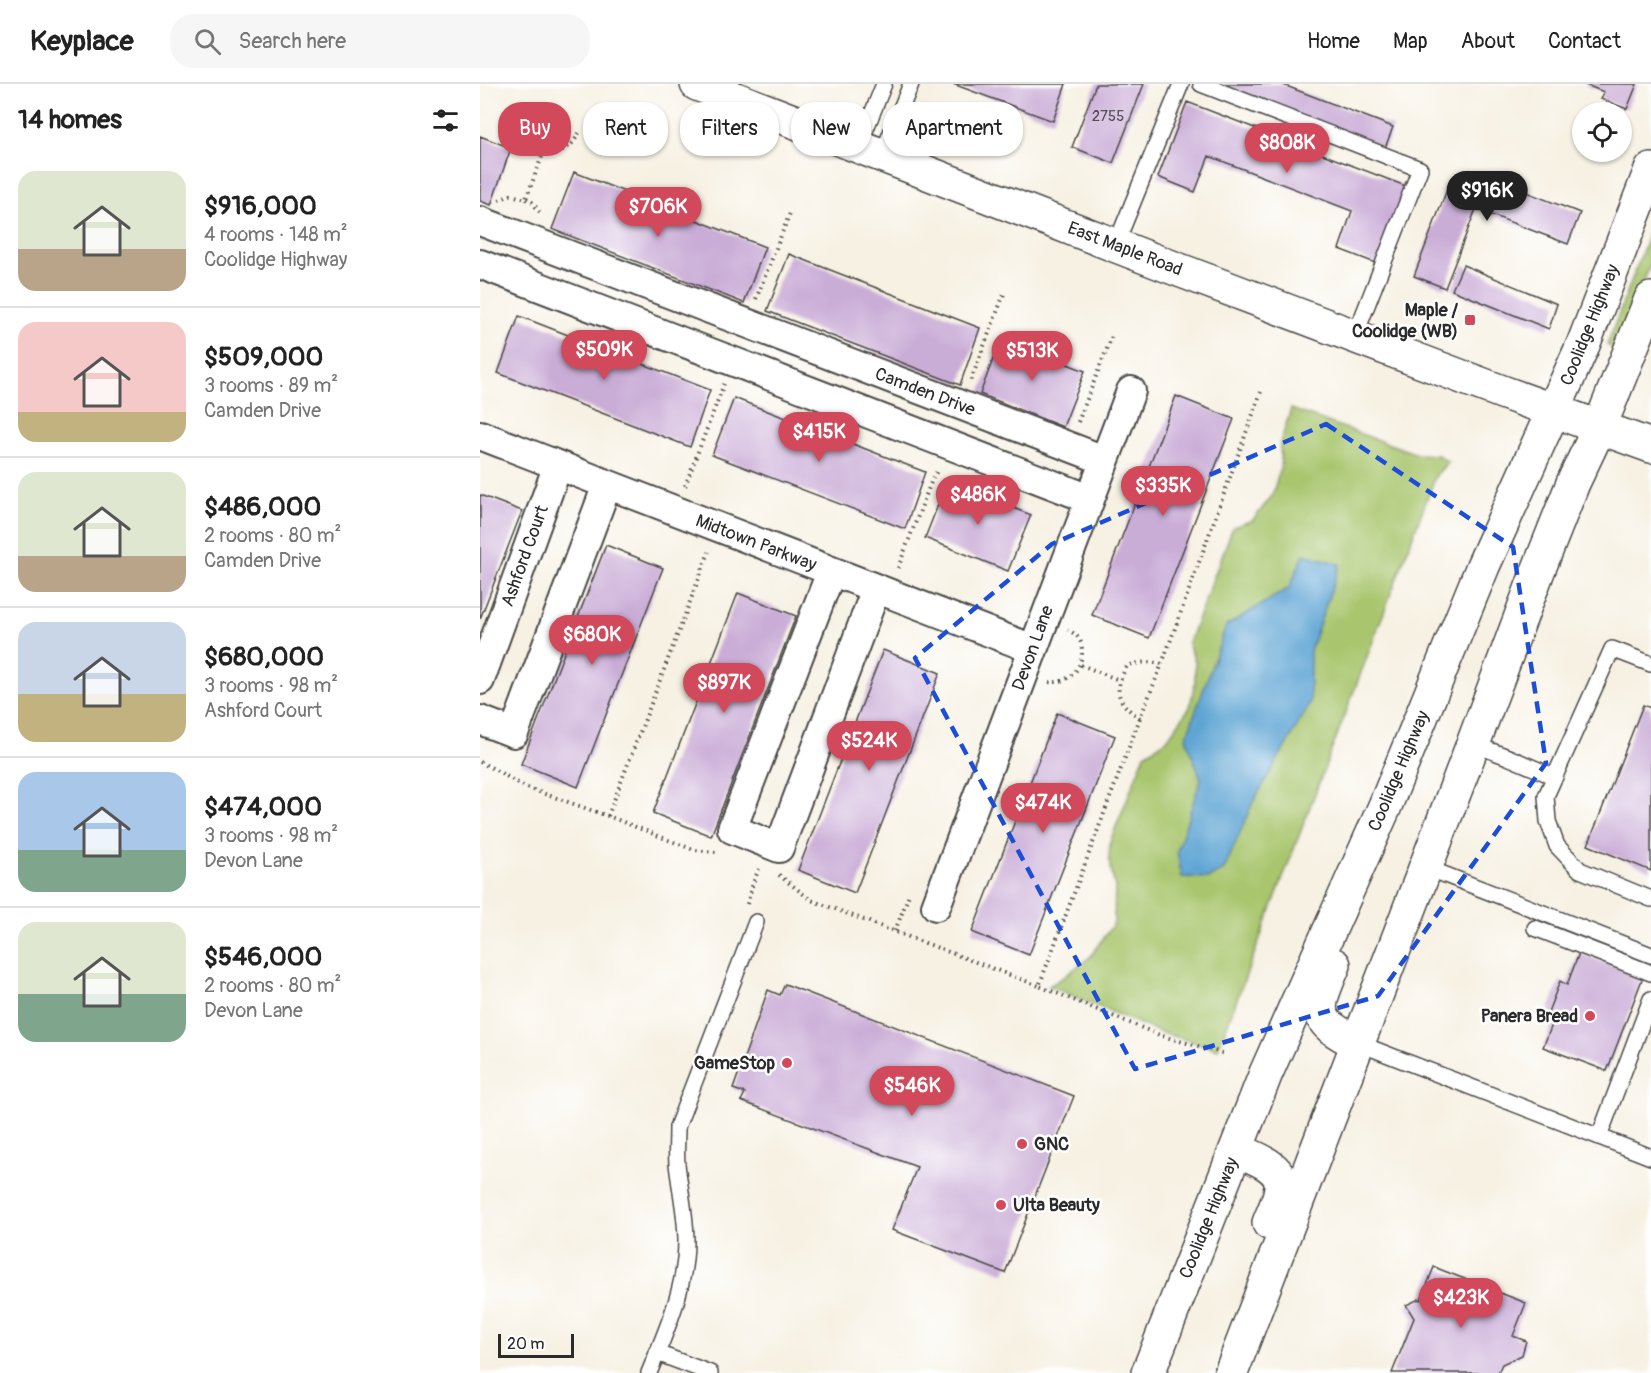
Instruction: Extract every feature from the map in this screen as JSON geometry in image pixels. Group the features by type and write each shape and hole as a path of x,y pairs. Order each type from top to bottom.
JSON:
{"main road":[{"name":"East Maple Road","path":"697,84 791,120"},
{"name":"East Maple Road","path":"871,151 1651,446"},
{"name":"Coolidge Highway","path":"1148,1373 1266,1073 1385,806 1483,566 1583,345 1651,170"},
{"path":"1231,1373 1538,571 1651,299"},
{"path":"1358,1043 1341,1035 1328,1025 1320,1012 1320,999 1385,839 1385,806"},
{"path":"1231,1373 1225,1364 1222,1347 1282,1184 1275,1172 1260,1159 1236,1150"}],"street":[{"path":"494,217 483,274 729,370 1090,499"},
{"name":"Camden Drive","path":"494,217 750,313 1104,460"},
{"path":"729,370 750,313"},
{"name":"Devon Lane","path":"936,906 1131,391"},
{"name":"Midtown Parkway","path":"480,435 1033,649"},
{"name":"Ashford Court","path":"480,680 558,465"},
{"path":"480,720 514,733 607,485"},
{"path":"831,572 732,829 780,848 876,589"}],"lane":[{"path":"871,146 884,84"},
{"path":"871,149 911,84"},
{"path":"1116,244 1181,84"},
{"path":"1201,84 1420,169 1355,336"},
{"path":"1651,664 1612,649 1546,796 1548,821 1557,846 1580,870 1651,899"},
{"path":"1473,744 1555,777"},
{"path":"1425,867 1651,956"},
{"path":"649,1373 677,1301 686,1256 686,1227 677,1162 677,1127 756,922"},
{"path":"1535,928 1651,973"},
{"path":"1599,1137 1651,999"},
{"path":"1358,1043 1651,1157"},
{"path":"657,1353 710,1373"}],"path":[{"path":"571,145 579,133"},
{"path":"494,217 503,198 511,195 526,199 542,156"},
{"path":"750,313 790,213"},
{"path":"968,386 1004,294"},
{"path":"1076,427 1112,336"},
{"path":"685,486 729,370"},
{"path":"1039,986 1162,664 1261,392"},
{"path":"897,568 933,477 942,465"},
{"path":"608,816 709,551"},
{"path":"1046,681 1053,683 1065,680 1081,664 1081,641 1067,629"},
{"path":"1140,718 1128,710 1122,702 1117,691 1119,680 1127,666 1139,662 1162,664"},
{"path":"1081,664 1119,680"},
{"path":"480,762 525,787 608,816 694,850 726,852"},
{"path":"747,903 761,866 752,863"},
{"path":"777,874 811,900 1039,986 1162,1036 1222,1053"}],"highlighted area":[{"path":"1326,424 1513,547 1546,763 1378,996 1135,1069 915,658 1052,544"}],"green space":[{"path":"1651,229 1651,262 1618,350 1607,345"},
{"path":"1291,409 1417,454 1438,455 1448,462 1436,475 1218,1049 1159,1032 1049,986 1091,956 1114,923 1115,887 1109,860 1110,842 1145,754 1167,740 1190,707 1195,683 1195,661 1188,644 1233,527 1253,520 1272,496 1281,466 1280,444"}],"water":[{"path":"1304,554 1340,564 1310,651 1310,704 1253,802 1224,870 1209,878 1182,877 1177,851 1201,779 1186,738 1226,626 1289,588"}],"building":[{"path":"953,84 1066,84 1053,121 1023,110 1023,102 1002,102"},
{"path":"1096,84 1144,84 1113,163 1072,147"},
{"path":"1220,84 1281,84 1393,127 1385,148"},
{"path":"1583,84 1637,84 1630,102 1609,102 1601,99 1604,92"},
{"path":"1187,102 1408,187 1378,264 1339,249 1352,211 1209,156 1195,192 1158,177"},
{"path":"480,136 498,143 498,156 508,156 491,205 480,201"},
{"path":"574,172 765,247 744,303 552,229"},
{"path":"1485,176 1580,213 1568,244 1476,209 1445,288 1414,276 1451,179 1479,189"},
{"path":"789,254 980,328 960,385 767,311"},
{"path":"1463,265 1557,304 1549,329 1452,290"},
{"path":"519,316 710,390 690,447 498,373"},
{"path":"1001,338 1085,371 1063,427 980,394"},
{"path":"1176,396 1234,419 1149,638 1092,615"},
{"path":"734,398 925,472 905,529 712,455"},
{"path":"947,482 1031,515 1008,571 925,538"},
{"path":"480,495 522,511 480,619"},
{"path":"606,545 663,568 578,787 521,764"},
{"path":"738,593 796,616 711,836 653,813"},
{"path":"883,650 940,673 855,893 798,870"},
{"path":"1643,705 1651,708 1651,871 1588,845"},
{"path":"1057,713 1115,736 1029,955 972,932"},
{"path":"1579,953 1643,977 1607,1071 1543,1047 1556,1015 1548,1012 1560,981 1567,985"},
{"path":"785,984 1074,1096 1005,1273 892,1230 917,1167 741,1101 745,1093 733,1089 768,990 780,995"},
{"path":"1434,1267 1526,1303 1513,1336 1526,1341 1522,1355 1502,1364 1498,1373 1392,1373 1414,1318 1406,1305 1421,1300"}],"place":[{"name":"Maple / Coolidge (WB)","path":"1470,320"},
{"name":"Panera Bread","path":"1590,1016"},
{"name":"GameStop","path":"787,1063"},
{"name":"GNC","path":"1022,1144"},
{"name":"Ulta Beauty","path":"1001,1205"}]}
